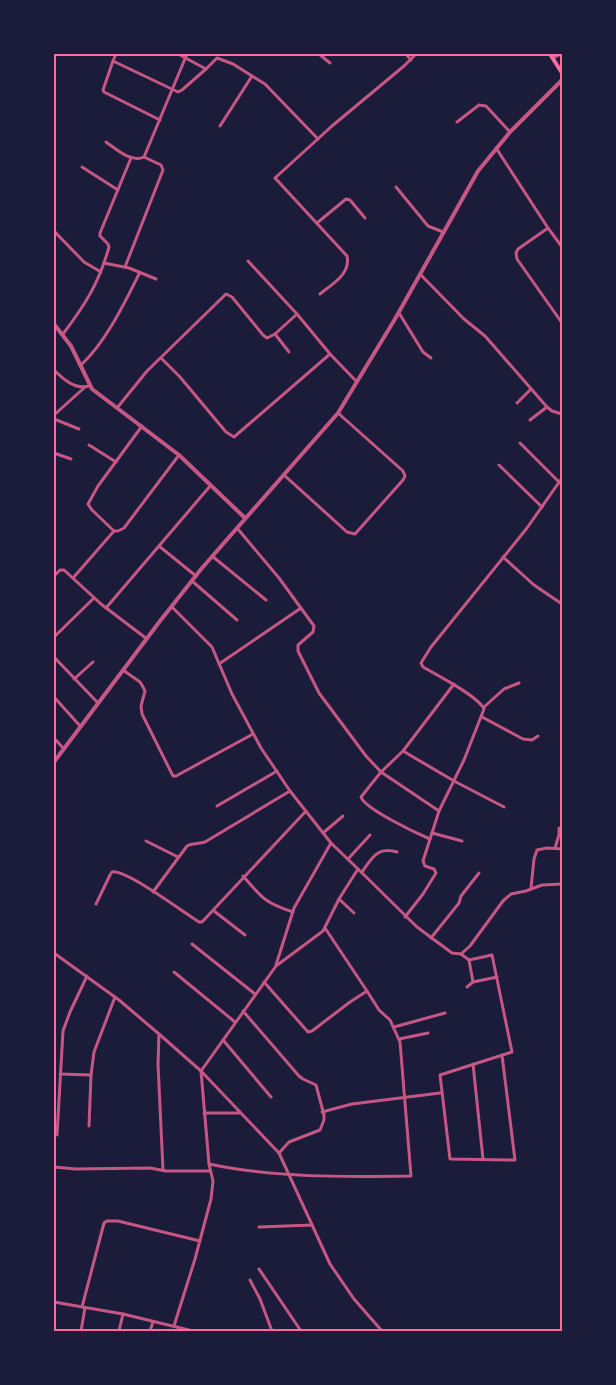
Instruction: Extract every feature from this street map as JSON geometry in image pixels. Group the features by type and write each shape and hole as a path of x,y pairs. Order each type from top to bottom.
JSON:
{"main road":[{"path":"551,56 562,74"}],"street":[{"path":"116,54 103,90 104,92 160,120"},
{"path":"178,54 186,55 206,69"},
{"path":"319,54 330,63"},
{"path":"406,54 411,60"},
{"path":"320,294 344,273 348,262 347,256 276,178 416,54"},
{"path":"551,56 562,54"},
{"path":"144,157 186,55"},
{"path":"113,61 178,92 206,69 218,56 265,84 318,139"},
{"path":"220,126 252,76"},
{"path":"54,762 146,639 212,556 338,413 478,172 496,147 562,80"},
{"path":"457,122 479,104 486,106 510,132"},
{"path":"106,142 131,158 139,159 144,157 161,164 163,170 126,268"},
{"path":"496,147 562,247"},
{"path":"63,334 84,306 97,283 108,247 100,233 131,158"},
{"path":"82,167 118,190"},
{"path":"396,187 428,226 443,232"},
{"path":"317,223 346,198 350,200 365,218"},
{"path":"548,228 518,249 516,253 517,258 562,323"},
{"path":"54,231 84,262 101,272"},
{"path":"248,261 357,383"},
{"path":"104,263 140,272 156,279"},
{"path":"81,365 101,341 140,272"},
{"path":"420,274 464,319 485,336 547,407 552,411 562,414"},
{"path":"117,408 147,370 226,294 232,297 265,337 275,334 297,314"},
{"path":"398,312 423,352 431,358"},
{"path":"54,324 63,334 81,365 87,387"},
{"path":"275,334 289,352"},
{"path":"161,358 180,377 226,432 234,437 330,354"},
{"path":"54,370 72,384 87,387 142,426 212,484 245,518"},
{"path":"79,429 54,417 87,387"},
{"path":"517,403 531,389"},
{"path":"530,420 547,407"},
{"path":"283,474 347,532 355,534 405,476 403,471 338,413"},
{"path":"142,426 98,486 88,504 114,530 118,531 124,528 179,455"},
{"path":"520,443 561,484"},
{"path":"89,445 116,462"},
{"path":"54,453 70,460"},
{"path":"499,465 542,507"},
{"path":"484,707 454,684 423,667 421,665 422,661 561,484 562,478"},
{"path":"106,608 212,484"},
{"path":"237,528 279,578 314,628 311,634 298,645 298,651 319,693 380,772 439,811"},
{"path":"73,578 114,530"},
{"path":"159,546 196,576"},
{"path":"212,556 266,600"},
{"path":"503,557 534,585 562,604"},
{"path":"54,576 62,570 146,639"},
{"path":"192,581 237,620"},
{"path":"54,637 94,598"},
{"path":"172,607 212,647 232,694 254,734 290,791 331,843 405,917 452,953 461,954 469,960 473,982"},
{"path":"219,664 301,608"},
{"path":"54,657 98,702"},
{"path":"74,679 93,662"},
{"path":"123,670 144,687 141,706 142,714 173,776 254,734"},
{"path":"405,917 436,873 434,869 423,864 430,839 439,811 482,717 484,707 504,689 520,683"},
{"path":"430,839 407,829 362,800 362,795 380,772 403,750 454,684"},
{"path":"54,697 81,726"},
{"path":"482,717 523,739 532,740 538,736"},
{"path":"54,738 64,749"},
{"path":"403,750 454,781 504,807"},
{"path":"217,806 277,771"},
{"path":"153,892 178,856 190,844 205,842 290,791"},
{"path":"96,904 110,875 115,871 130,876 200,922 206,920 243,876 306,810"},
{"path":"323,833 342,816"},
{"path":"555,848 559,828"},
{"path":"432,833 462,841"},
{"path":"348,859 370,835"},
{"path":"146,841 178,856"},
{"path":"276,966 300,896 331,843"},
{"path":"362,872 378,852 389,849 397,852"},
{"path":"531,889 534,859 539,849 562,849"},
{"path":"174,1326 200,1241 211,1199 213,1181 209,1164 201,1071 276,966 320,934 325,928 339,899 358,869"},
{"path":"431,938 479,873"},
{"path":"243,876 262,898 275,906 293,912"},
{"path":"461,954 470,946 507,896 515,892 549,884 562,884"},
{"path":"339,899 354,913"},
{"path":"214,911 245,935"},
{"path":"209,1164 290,1175 333,1177 411,1176 399,1039 394,1026 379,1010 325,928"},
{"path":"192,944 255,994"},
{"path":"54,953 115,997 201,1071 279,1153 330,1264 354,1299 382,1331"},
{"path":"469,960 492,955 512,1052 502,1055 473,1064 440,1075 450,1159 515,1160 502,1055"},
{"path":"174,972 235,1022"},
{"path":"57,1135 64,1031 70,1012 87,976"},
{"path":"467,987 473,982 497,977"},
{"path":"264,982 308,1032 367,991"},
{"path":"89,1126 94,1052 115,997"},
{"path":"243,1011 303,1080 316,1086 324,1120 320,1130 289,1142 279,1153"},
{"path":"394,1026 445,1013"},
{"path":"399,1039 428,1033"},
{"path":"159,1034 158,1064 163,1170"},
{"path":"223,1040 271,1097"},
{"path":"473,1064 483,1159"},
{"path":"60,1074 91,1075"},
{"path":"322,1112 352,1104 440,1093"},
{"path":"204,1113 240,1113"},
{"path":"54,1167 210,1171"},
{"path":"81,1331 84,1308 104,1223 107,1220 200,1241"},
{"path":"259,1227 312,1224"},
{"path":"260,1269 301,1331"},
{"path":"250,1280 260,1299 272,1331"},
{"path":"54,1302 123,1314 193,1331"},
{"path":"119,1331 123,1314"},
{"path":"150,1331 152,1322"}]}
